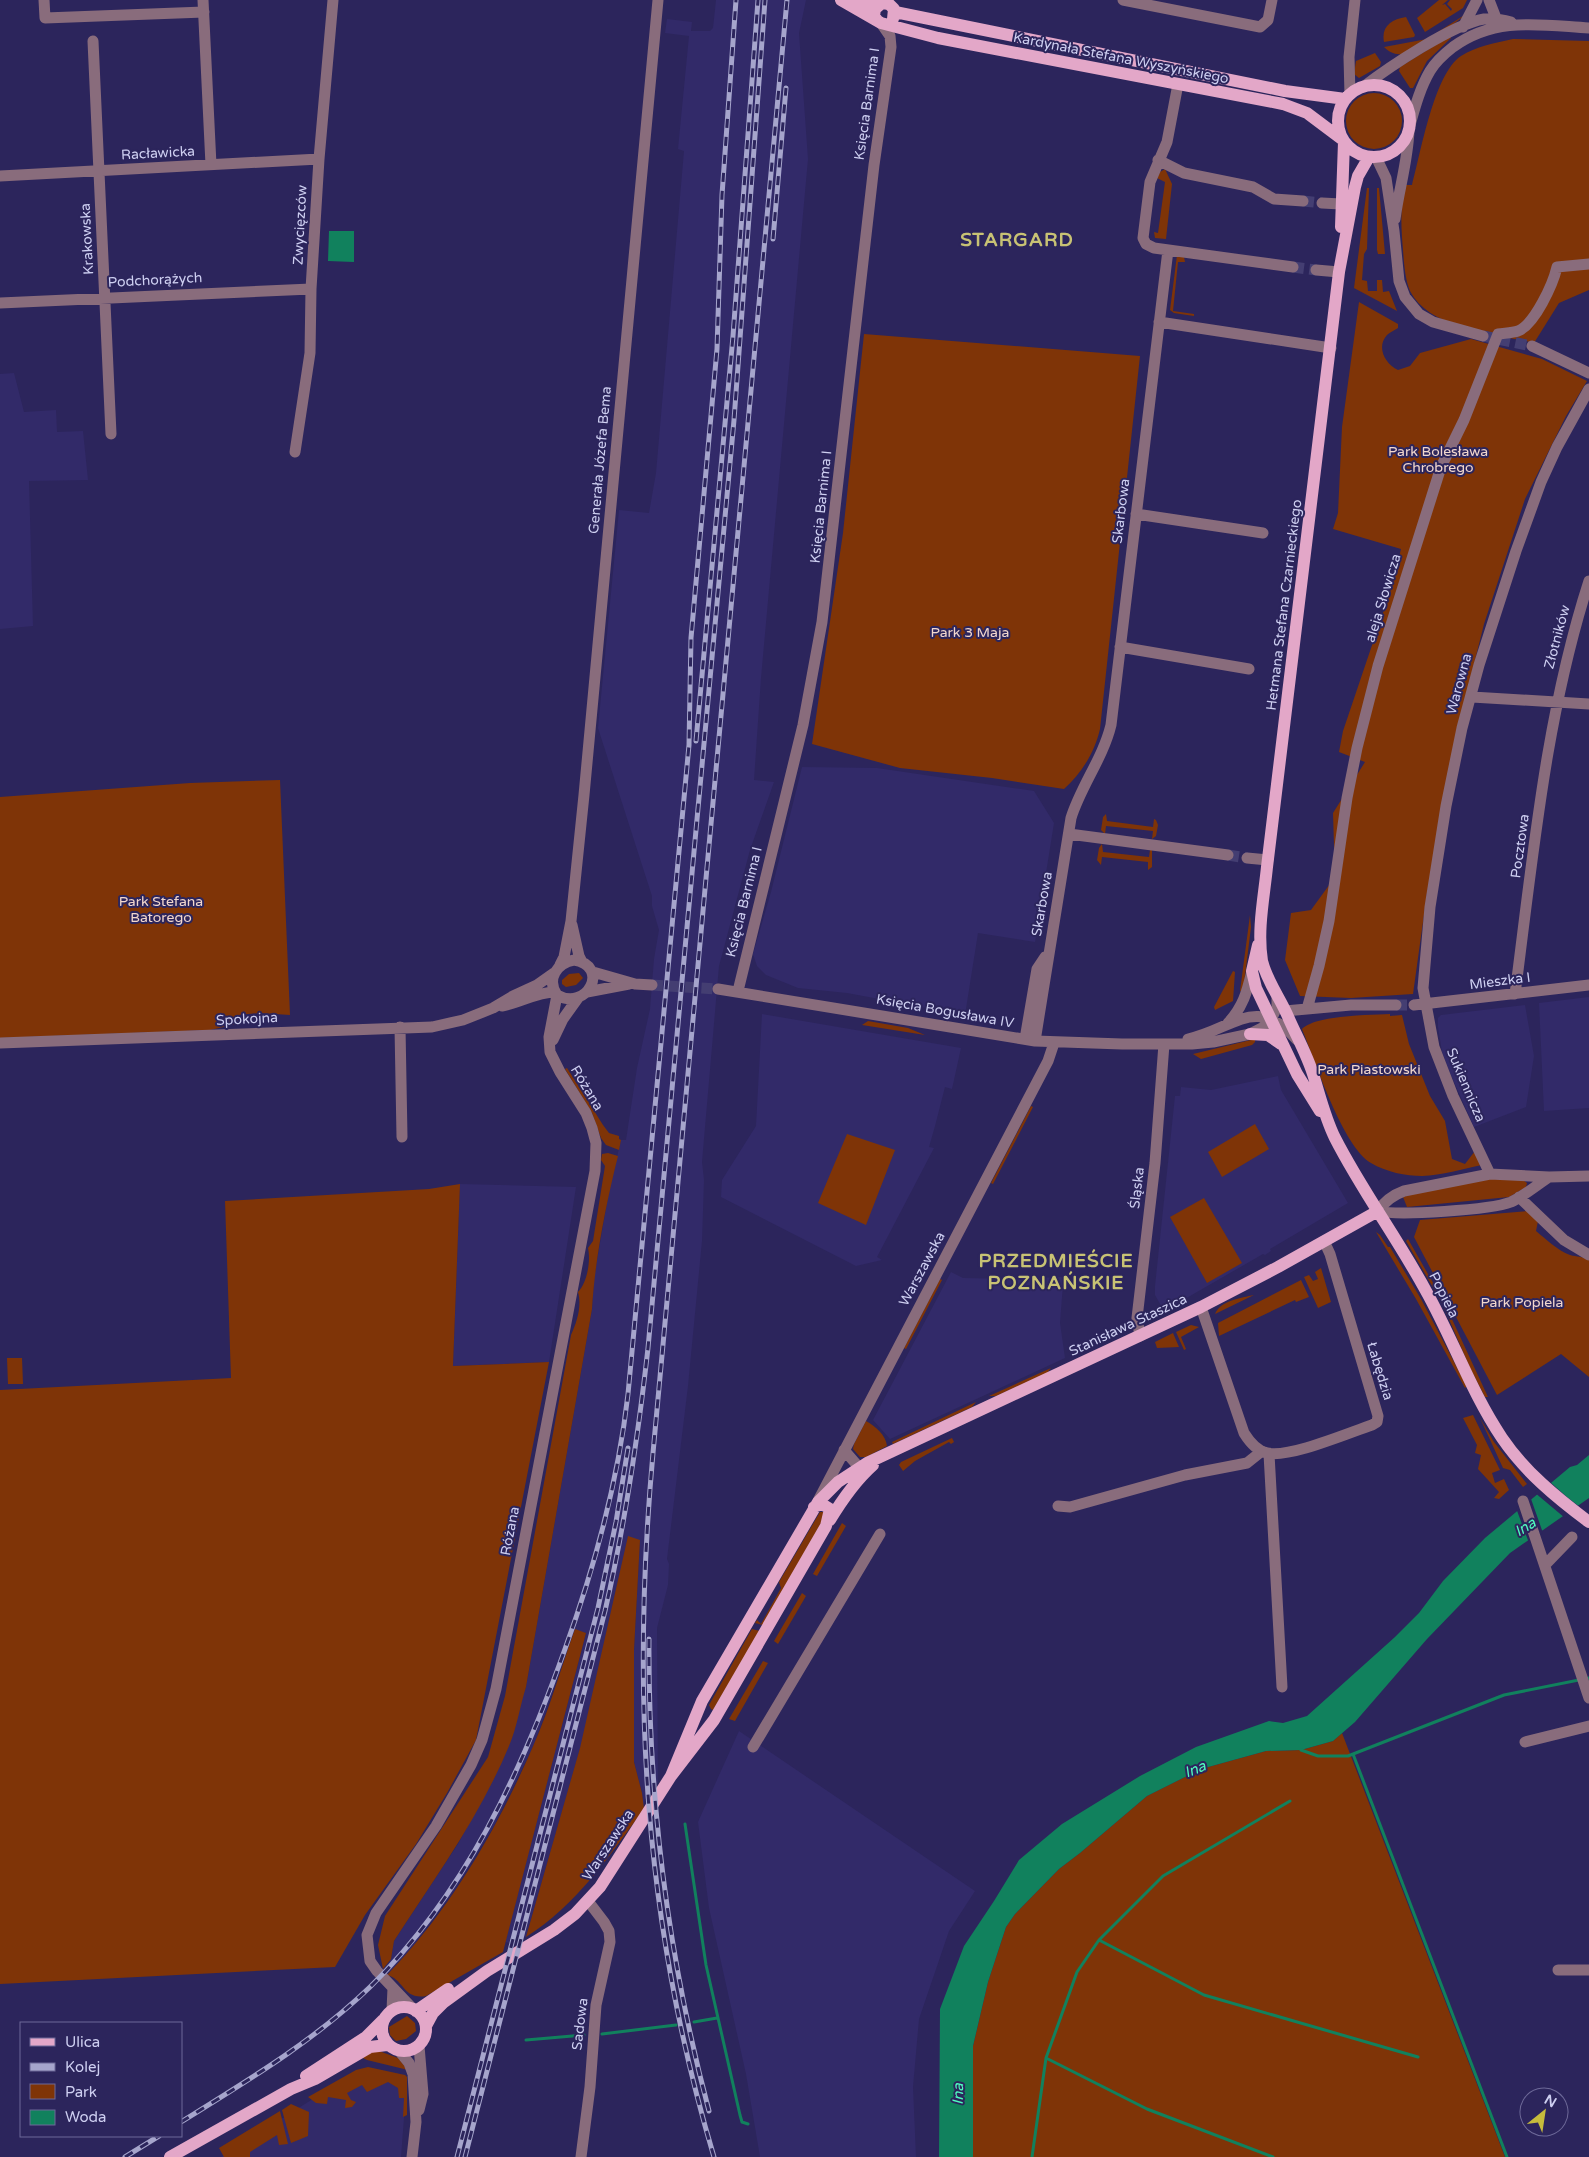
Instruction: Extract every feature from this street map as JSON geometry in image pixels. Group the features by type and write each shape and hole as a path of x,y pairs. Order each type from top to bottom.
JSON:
{"main road":[{"name":"Kardynała Stefana Wyszyńskiego","path":"840,0 881,22 938,38 1295,108 1318,120 1343,141"},
{"name":"Kardynała Stefana Wyszyńskiego","path":"856,0 884,4 1285,91 1347,97"},
{"path":"884,4 893,19 881,22 874,12 884,4"},
{"path":"1380,86 1397,93 1408,108 1409,127 1402,144 1394,151 1373,157 1358,154 1343,141 1338,122 1340,109 1347,97 1363,87 1380,86"},
{"name":"Hetmana Stefana Czarnieckiego","path":"1260,940 1339,272 1343,141"},
{"name":"Hetmana Stefana Czarnieckiego","path":"1339,272 1355,186 1358,176 1373,157"},
{"path":"1252,971 1260,940"},
{"name":"Popiela","path":"1260,940 1267,976 1285,1010 1313,1072 1326,1120"},
{"name":"Popiela","path":"1252,971 1256,988 1272,1020 1281,1044 1297,1074 1326,1120 1355,1175 1426,1291 1463,1368 1503,1439 1539,1481 1558,1499 1589,1522"},
{"path":"1250,1034 1268,1035 1281,1044"},
{"name":"Stanisława Staszica","path":"816,1505 838,1482 862,1470 886,1454 1201,1306 1278,1267 1378,1211"},
{"name":"Stanisława Staszica","path":"826,1526 862,1470"},
{"path":"816,1505 822,1504 830,1509 826,1526"},
{"name":"Warszawska","path":"671,1776 702,1701 816,1505"},
{"name":"Warszawska","path":"426,2026 440,2006 487,1971 554,1930 588,1901 614,1868 671,1776 714,1720 826,1526"},
{"path":"702,1701 702,1711 714,1720"},
{"name":"Warszawska","path":"414,2010 449,1988 487,1971"},
{"path":"290,2089 309,2073 366,2037 387,2015 402,2007 414,2010 421,2016 426,2026 424,2037 419,2046 400,2052 387,2044 381,2032 387,2015"},
{"path":"170,2157 290,2089 315,2079 370,2047 387,2044"}],"street":[{"path":"44,0 45,18 204,12"},
{"path":"203,0 211,165"},
{"name":"Zwycięzców","path":"295,452 310,353 311,289 318,160 333,0"},
{"name":"Generała Józefa Bema","path":"557,969 564,957 571,921 645,159 658,0"},
{"path":"1123,0 1260,27 1268,20 1272,0"},
{"path":"1184,12 1187,0"},
{"path":"1347,97 1355,0"},
{"path":"1394,231 1398,198 1408,153 1409,127 1425,81 1441,56 1465,25 1477,0"},
{"path":"1489,0 1496,18"},
{"path":"1363,87 1424,47 1465,25 1482,19 1496,18 1517,24"},
{"name":"Księcia Barnima I","path":"738,991 803,725 827,594 873,174 891,47 890,36 881,22"},
{"path":"1441,56 1472,35 1499,26 1517,24 1589,28"},
{"name":"Krakowska","path":"93,41 111,434"},
{"path":"1178,84 1167,142 1150,182 1143,238 1146,244 1168,250 1293,267"},
{"path":"1373,157 1386,178 1399,281 1405,297 1419,314 1433,322 1483,336"},
{"name":"Racławicka","path":"0,176 318,160"},
{"path":"1158,160 1184,173 1253,188 1274,199 1303,202"},
{"path":"1322,203 1341,204"},
{"name":"Skarbowa","path":"1030,1040 1048,954 1069,834 1078,798 1108,738 1168,250"},
{"name":"aleja Słowicza","path":"1307,1009 1320,966 1329,920 1341,834 1357,748 1378,666 1441,467 1464,420 1498,334 1519,331 1527,324 1546,296 1557,267 1589,264"},
{"path":"1316,270 1339,272"},
{"name":"Podchorążych","path":"0,303 311,289"},
{"path":"1159,322 1331,348"},
{"path":"1532,346 1589,373"},
{"name":"Warowna","path":"1420,1005 1435,874 1446,806 1462,728 1482,656 1529,513 1557,447 1589,389"},
{"path":"1136,514 1263,533"},
{"name":"Złotników","path":"1557,702 1562,676 1589,581"},
{"path":"1120,647 1249,669"},
{"path":"1472,697 1589,704"},
{"name":"Pocztowa","path":"1515,994 1542,793 1557,702"},
{"path":"1069,834 1228,855"},
{"path":"1247,858 1268,860"},
{"name":"Generała Józefa Bema","path":"571,921 582,962"},
{"path":"635,984 566,999 556,993 552,985 557,969 571,961 582,962 593,972 635,984 652,985"},
{"name":"Spokojna","path":"0,1043 432,1027 463,1020 493,1008 538,986 557,969"},
{"path":"1227,1024 1237,1014 1245,1000 1252,971"},
{"path":"550,1052 559,1026 593,982 593,972"},
{"name":"Mieszka I","path":"1420,1005 1589,985"},
{"name":"Księcia Bogusława IV","path":"718,989 1054,1043 1166,1044 1213,1042 1250,1034 1272,1020"},
{"name":"Spokojna","path":"493,1008 516,1004 547,992 556,993"},
{"name":"Różana","path":"414,2010 370,1961 366,1935 376,1913 441,1819 471,1765 482,1740 496,1689 595,1171 596,1143 592,1128 582,1106 560,1072 550,1052 549,1037 556,993"},
{"path":"1276,995 1278,1007 1272,1020 1288,1029 1298,1042"},
{"path":"1285,1010 1351,1005 1396,1005"},
{"name":"Sukiennicza","path":"1420,1005 1441,1070 1490,1174"},
{"name":"Księcia Bogusława IV","path":"1166,1044 1193,1038 1256,1015 1272,1020"},
{"path":"400,1028 402,1136"},
{"name":"Warszawska","path":"816,1505 1044,1070 1054,1043"},
{"name":"Śląska","path":"1140,1336 1137,1318 1155,1163 1166,1044"},
{"path":"1549,1177 1519,1197 1501,1205 1389,1214 1378,1211 1383,1204 1397,1193 1490,1174 1549,1177 1589,1176"},
{"path":"1519,1197 1564,1240 1589,1255"},
{"name":"Łabędzia","path":"1058,1506 1070,1507 1185,1475 1247,1463 1265,1452 1296,1451 1377,1422 1376,1408 1330,1254 1324,1242"},
{"path":"1201,1306 1244,1432 1248,1439 1265,1452 1282,1687"},
{"path":"844,1450 862,1470"},
{"path":"1523,1501 1588,1694"},
{"path":"753,1747 880,1534"},
{"path":"1546,1565 1572,1537"},
{"path":"1525,1742 1589,1726"},
{"name":"Sadowa","path":"581,2157 590,2086 591,2050 596,2005 610,1942 604,1922 588,1901"},
{"path":"1558,1970 1589,1970"},
{"path":"387,2015 393,1988"},
{"path":"412,2157 416,2122 423,2094 419,2046"},
{"path":"400,2052 409,2062 413,2074 416,2122"}],"shaded area":[{"path":"716,0 806,0 799,33 808,159 761,678 754,780 774,782 750,850 719,966 702,1162 704,1180 702,1241 688,1386 667,1559 669,1564 668,1585 657,1628 658,1783 651,1787 650,1798 645,1799 643,1807 642,1793 634,1762 634,1650 640,1540 526,1937 517,1935 514,1944 505,1942 586,1633 575,1630 534,1745 494,1826 454,1891 411,1949 387,1975 382,1971 391,1959 394,1941 458,1844 474,1814 526,1687 592,1309 594,1278 609,1191 621,1140 626,1140 637,1068 650,1009 654,959 659,930 652,906 652,896 598,728 619,510 649,513 656,473 684,151 678,149 689,36 665,33 667,19 692,22 691,31 710,31 713,28"},
{"path":"14,373 24,412 56,410 57,432 83,431 88,480 29,481 33,626 0,629 0,374"},
{"path":"802,767 877,768 1034,791 1054,823 1035,942 978,933 965,1015 847,993 798,988 766,975 757,966 753,954 771,892"},
{"path":"1589,997 1589,1108 1544,1111 1539,1003"},
{"path":"1525,1005 1534,1056 1526,1107 1474,1127 1442,1052 1438,1018 1441,1015"},
{"path":"762,1014 961,1048 952,1089 945,1087 929,1147 934,1148 877,1257 882,1260 856,1266 721,1197 722,1180 756,1126"},
{"path":"1278,1076 1281,1090 1348,1203 1270,1249 1271,1251 1265,1255 1263,1254 1164,1311 1155,1295 1155,1286 1175,1096 1180,1096 1181,1087 1211,1090"},
{"path":"460,1184 576,1187 549,1362 453,1366"},
{"path":"951,1272 963,1278 1062,1277 1060,1323 1065,1358 890,1439 873,1420"},
{"path":"739,1731 975,1891 949,1931 919,2019 913,2087 916,2157 760,2157 746,2074 709,1908 698,1822"},
{"path":"357,2071 407,2078 401,2157 221,2157"}],"green space":[{"path":"1439,0 1448,0 1442,5 1445,4 1451,11 1452,9 1447,4 1450,0 1467,0 1463,8 1425,32 1417,18"},
{"path":"1466,14 1435,37 1408,52 1395,54 1384,47 1427,39"},
{"path":"1406,17 1415,35 1414,37 1384,42 1384,32 1388,25"},
{"path":"1450,36 1451,38 1427,61 1413,88 1410,88 1399,71 1400,67"},
{"path":"1513,39 1589,41 1589,290 1559,303 1534,343 1465,328 1432,314 1419,304 1410,291 1405,271 1402,242 1401,225 1405,185 1412,185 1424,134 1443,79 1452,65 1461,56 1480,47"},
{"path":"1375,53 1381,62 1380,66 1359,78 1354,74 1356,61"},
{"path":"1368,93 1380,93 1394,101 1402,115 1400,132 1394,141 1380,149 1368,149 1358,144 1351,137 1346,127 1346,115 1351,105 1358,98"},
{"path":"1165,169 1172,184 1166,239 1155,238 1154,232 1158,233 1165,182 1157,178 1160,172"},
{"path":"1367,188 1369,188 1367,249 1364,254 1362,280 1367,281 1368,291 1377,291 1377,280 1382,280 1383,292 1389,291 1397,311 1354,288"},
{"path":"1377,188 1379,188 1385,254 1378,254 1377,250"},
{"path":"1177,255 1184,257 1185,262 1178,262 1173,311 1194,314 1194,316 1174,313 1170,310"},
{"name":"Park Bolesława Chrobrego","path":"1359,302 1398,324 1398,328 1388,334 1384,340 1382,350 1389,364 1398,370 1410,366 1420,353 1471,339 1542,359 1587,381 1566,416 1525,499 1484,624 1469,684 1427,893 1413,994 1351,998 1300,996 1285,960 1291,913 1311,910 1335,877 1333,813 1365,762 1339,752 1343,731 1392,586 1401,549 1333,529 1338,513 1342,427"},
{"name":"Park 3 Maja","path":"864,334 1140,356 1100,729 1095,746 1086,762 1076,777 1064,789 992,778 900,768 812,744 843,533"},
{"name":"Park Stefana Batorego","path":"280,780 290,1015 260,1013 238,1015 237,1024 210,1030 0,1038 0,797 190,783"},
{"path":"1106,814 1107,821 1153,827 1154,819 1158,825 1156,836 1152,839 1153,831 1106,826 1105,834 1101,830 1103,817"},
{"path":"1102,844 1103,852 1149,857 1150,850 1152,850 1152,867 1148,870 1148,862 1102,857 1101,865 1097,860 1099,848"},
{"path":"1250,915 1251,927 1243,992 1240,991"},
{"path":"1233,971 1235,972 1233,1001 1215,1010 1214,1007"},
{"path":"579,973 583,978 576,985 566,987 562,984 562,980 569,974"},
{"name":"Park Piastowski","path":"1390,1014 1390,1016 1402,1015 1409,1044 1430,1096 1445,1121 1452,1159 1465,1164 1475,1151 1482,1165 1430,1175 1416,1176 1403,1174 1383,1169 1371,1163 1350,1140 1331,1102 1302,1029 1309,1024 1330,1018"},
{"path":"868,1021 908,1028 925,1035 862,1025"},
{"path":"1255,1039 1252,1045 1201,1059 1193,1054"},
{"path":"567,1068 609,1133 619,1136 621,1140 619,1150 606,1145 601,1138 592,1113 565,1069"},
{"path":"1031,1106 1033,1107 993,1184 991,1183"},
{"path":"1255,1124 1269,1149 1222,1177 1208,1152"},
{"path":"847,1134 895,1150 866,1225 818,1203"},
{"path":"608,1153 618,1156 602,1232 592,1309 526,1687 516,1724 509,1746 485,1797 456,1846 394,1941 391,1959 383,1969 378,1945 385,1916 488,1757 505,1696 571,1335 578,1314 578,1292 588,1272 588,1248 593,1241 605,1166 601,1160 602,1154"},
{"path":"1492,1178 1523,1180 1527,1183 1526,1187 1509,1197 1407,1207 1403,1197 1412,1194"},
{"path":"460,1184 453,1366 549,1362 476,1740 447,1793 416,1844 365,1915 335,1967 0,1984 0,1390 231,1378 225,1201 429,1189"},
{"path":"1204,1198 1242,1263 1207,1283 1170,1217"},
{"name":"Park Popiela","path":"1528,1211 1538,1221 1536,1231 1556,1248 1570,1255 1589,1260 1589,1377 1561,1354 1497,1395 1414,1237 1420,1220"},
{"path":"1376,1232 1390,1247 1421,1299 1467,1386 1465,1388 1416,1299"},
{"path":"1408,1239 1444,1302 1488,1397 1485,1397 1470,1368 1442,1303 1406,1241"},
{"path":"1321,1268 1331,1302 1318,1308 1304,1277 1309,1275 1313,1281 1318,1279 1315,1272"},
{"path":"940,1279 942,1280 906,1349 904,1348"},
{"path":"1301,1280 1309,1297 1296,1302 1295,1300 1219,1336 1218,1323"},
{"path":"1254,1295 1215,1314 1218,1309 1227,1303"},
{"path":"1191,1325 1199,1327 1181,1337 1186,1349 1184,1350 1176,1332"},
{"path":"1173,1333 1179,1347 1157,1348 1155,1342"},
{"path":"7,1358 22,1358 23,1384 8,1384"},
{"path":"1051,1368 1047,1373 996,1396 989,1396"},
{"path":"976,1402 972,1407 893,1444 892,1442"},
{"path":"1473,1415 1500,1470 1492,1473 1495,1483 1504,1479 1509,1490 1499,1499 1494,1498 1499,1492 1478,1469 1481,1455 1475,1453 1477,1445 1463,1418"},
{"path":"1480,1418 1494,1442 1527,1484 1523,1487 1510,1470 1503,1468"},
{"path":"866,1421 880,1431 885,1438 887,1446 866,1457 860,1457 853,1449"},
{"path":"952,1438 954,1442 951,1444 949,1442 915,1461 903,1471 899,1465 901,1462"},
{"path":"820,1512 823,1512 824,1518 763,1625 755,1623 757,1620 761,1624 781,1588 779,1582"},
{"path":"842,1523 846,1526 817,1576 813,1574"},
{"path":"628,1536 640,1540 634,1650 634,1762 644,1809 605,1862 577,1895 526,1937 580,1748"},
{"path":"802,1593 806,1596 778,1644 774,1641"},
{"path":"575,1629 586,1633 503,1952 426,1996 413,1995 393,1977 387,1975 410,1950 452,1895 471,1867 505,1806 540,1730"},
{"path":"752,1629 760,1631 713,1710 709,1705"},
{"path":"763,1661 768,1663 735,1721 729,1719"},
{"path":"1342,1733 1505,2157 973,2157 973,2046 988,1982 1006,1927 1015,1914 1059,1869 1147,1796 1201,1769 1266,1751 1301,1750 1333,1741"},
{"path":"407,2016 415,2023 416,2031 406,2039 396,2041 390,2035 389,2027"},
{"path":"379,2051 398,2058 408,2070 361,2057 370,2052"},
{"path":"368,2067 407,2077 407,2115 403,2117 404,2098 399,2098 398,2088 388,2082 367,2092 362,2085 347,2093 351,2100 356,2102 352,2107 345,2108 346,2100 328,2097 327,2104 316,2103 308,2097 356,2070"},
{"path":"291,2104 309,2112 308,2136 291,2143 282,2110"},
{"path":"280,2111 288,2144 279,2145 277,2135 250,2152 250,2157 224,2157 219,2148"}],"water":[{"path":"329,231 354,231 354,262 328,261"},
{"name":"Ina","path":"1589,1455 1589,1498 1510,1553 1427,1639 1355,1722 1333,1741 1301,1750 1266,1751 1201,1769 1147,1796 1059,1869 1015,1914 1006,1927 988,1982 973,2046 973,2157 939,2157 940,2009 964,1946 1019,1860 1062,1824 1140,1776 1196,1747 1269,1721 1283,1723 1307,1716 1419,1613 1443,1581 1485,1538 1570,1467 1577,1465"}],"pier":[{"path":"1549,1481 1580,1507 1565,1518 1534,1492"},
{"path":"1530,1496 1543,1533 1529,1543 1516,1508"}],"waterway":[{"path":"1301,1750 1318,1756 1348,1756 1504,1695 1589,1678"},
{"path":"1353,1754 1507,2157"},
{"path":"1032,2157 1046,2058 1077,1972 1099,1940 1163,1876 1290,1801"},
{"path":"685,1824 706,1965 740,2115 742,2122 748,2124"},
{"path":"1099,1940 1204,1995 1418,2057"},
{"path":"694,2022 717,2018"},
{"path":"602,2034 676,2025"},
{"path":"526,2040 584,2035"},
{"path":"1046,2058 1147,2109 1273,2157"}],"tunnel":[{"path":"1303,201 1322,203"},
{"path":"1293,267 1316,270"},
{"path":"1483,336 1532,346"},
{"path":"1228,855 1247,858"},
{"path":"652,985 718,989"},
{"path":"1396,1005 1414,1005"}],"railway":[{"path":"182,2121 303,2043 349,2007 404,1951 434,1912 462,1872 487,1830 529,1741 576,1618 604,1523 624,1427 628,1394 689,745 691,638 717,349 722,195 736,0"},
{"path":"696,741 733,336 758,0"},
{"path":"465,2157 605,1611 625,1513 640,1414 648,1348 734,420 765,0"},
{"path":"714,2157 690,2069 672,1982 658,1895 649,1808 644,1721 643,1632 646,1543 787,0"},
{"path":"773,239 786,88"},
{"path":"457,2157 598,1608 616,1522 628,1448"},
{"path":"649,1639 652,1759 663,1877 682,1995 709,2111"},
{"path":"125,2157 157,2137"}],"district":[{"name":"STARGARD","path":"1017,240"},
{"name":"PRZEDMIEŚCIE POZNAŃSKIE","path":"1056,1272"}]}
